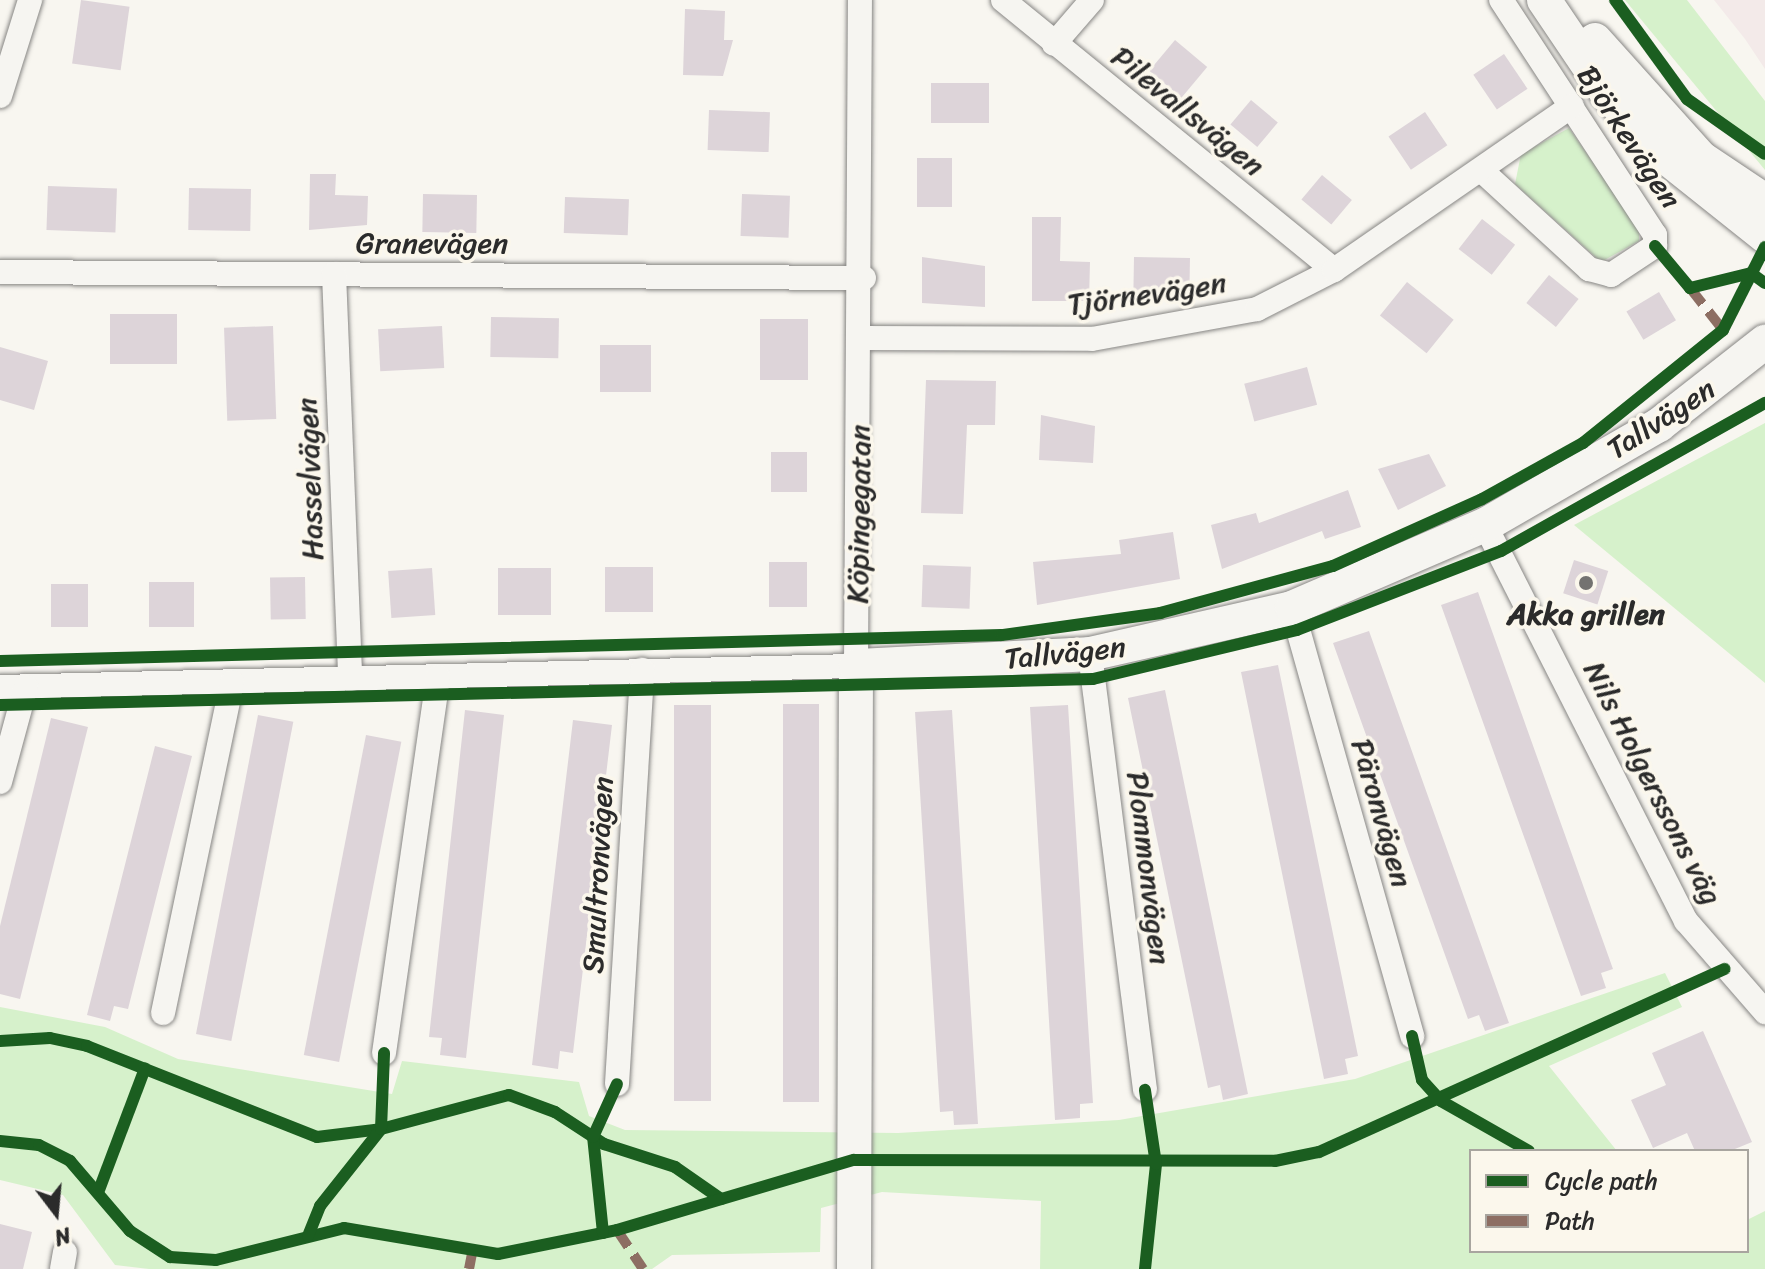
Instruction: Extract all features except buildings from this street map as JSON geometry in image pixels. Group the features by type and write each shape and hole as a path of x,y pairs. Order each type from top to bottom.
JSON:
{"street":[{"path":"0,96 30,0"},
{"name":"Köpingegatan","path":"854,1269 856,666 864,278 860,0"},
{"name":"Pilevallsvägen","path":"1003,0 1334,270"},
{"path":"1054,44 1092,0"},
{"name":"Björkevägen","path":"1481,170 1589,269 1611,275 1655,246 1655,235 1501,0"},
{"path":"1544,0 1606,92 1662,154 1765,236"},
{"path":"1566,0 1650,109 1701,158 1765,201"},
{"name":"Tjörnevägen","path":"862,338 1092,339 1163,331 1257,309 1334,270 1572,106"},
{"name":"Granevägen","path":"0,272 864,278"},
{"name":"Hasselvägen","path":"334,274 350,680"},
{"name":"Tallvägen","path":"0,687 856,666 1090,654 1292,608 1485,525 1659,425 1765,342"},
{"name":"Nils Holgerssons väg","path":"1485,525 1686,921 1765,1012"},
{"name":"Päronvägen","path":"1292,608 1412,1036"},
{"name":"Plommonvägen","path":"1090,654 1145,1090"},
{"name":"Smultronvägen","path":"617,1084 642,670"},
{"path":"384,1053 438,677"},
{"path":"163,1013 232,682"},
{"path":"0,782 26,686"}],"shaded area":[{"path":"1714,0 1765,0 1765,69 1745,39"}],"green space":[{"path":"1625,0 1687,0 1765,101 1765,170"},
{"path":"1569,128 1639,229 1639,241 1601,262 1515,184 1521,154"},
{"path":"1765,423 1765,683 1574,525"},
{"path":"1665,973 1682,1007 1549,1066 1615,1149 1469,1149 1469,1253 1749,1253 1749,1219 1765,1211 1765,1269 1040,1269 1041,1201 882,1192 821,1208 820,1252 672,1255 652,1269 149,1269 115,1265 63,1195 0,1180 0,1007 105,1027 178,1059 392,1094 402,1061 579,1082 589,1116 625,1130 898,1133 1119,1120 1355,1079"}],"marked path":[{"path":"1690,288 1723,330"},
{"path":"617,1230 643,1269"},
{"path":"469,1269 473,1249"}],"cycle path":[{"path":"1615,0 1687,99 1765,154"},
{"path":"1655,246 1690,288 1751,273 1765,283"},
{"path":"0,661 1002,635 1160,613 1333,566 1482,499 1583,443 1723,330 1765,247"},
{"path":"0,705 1093,679 1297,630 1501,551 1765,403"},
{"path":"0,1141 39,1145 70,1161 130,1231 170,1257 216,1260 344,1228 498,1254 617,1230 854,1160 1275,1161 1319,1152 1725,969"},
{"path":"1412,1036 1422,1080 1441,1101 1525,1149"},
{"path":"0,1041 50,1038 87,1046 317,1137 381,1129 509,1095 555,1112 604,1144 675,1167 721,1199"},
{"path":"308,1236 320,1206 381,1129 384,1053"},
{"path":"99,1190 145,1068"},
{"path":"603,1233 593,1137 617,1084"},
{"path":"1145,1090 1156,1164 1145,1269"}],"place":[{"name":"Akka grillen","path":"1586,583"}]}
